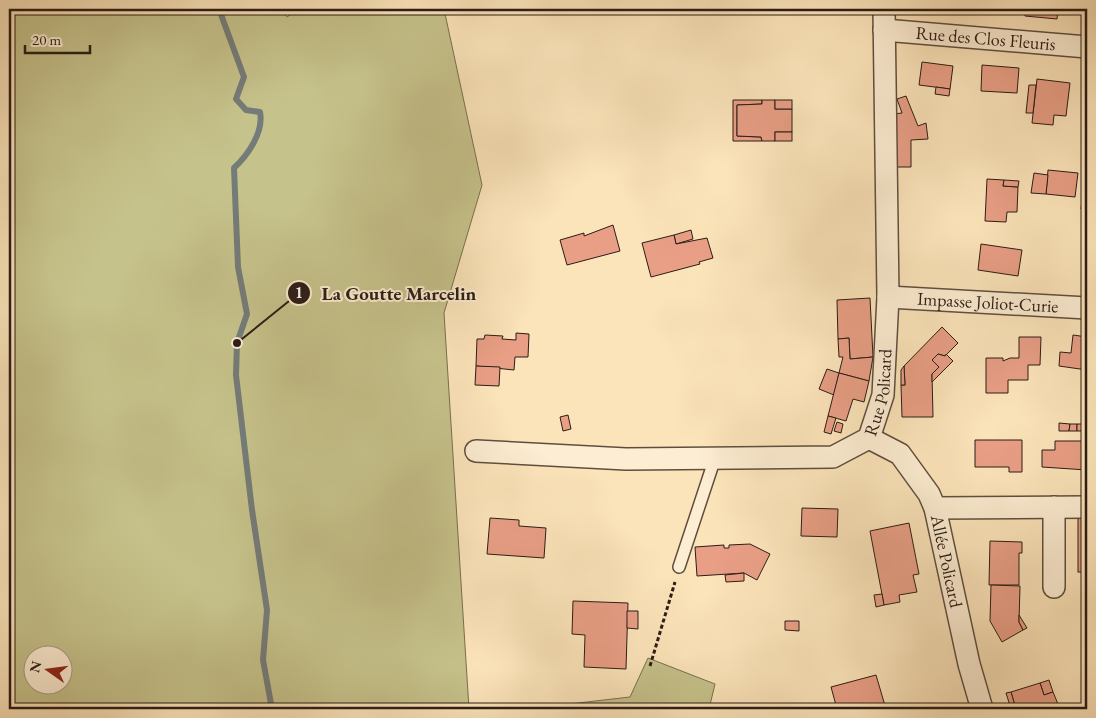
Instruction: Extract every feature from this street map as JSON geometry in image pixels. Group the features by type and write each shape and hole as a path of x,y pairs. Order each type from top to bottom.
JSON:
{"street":[{"name":"Rue Policard","path":"476,451 626,459 834,456 869,438 883,395 888,298 884,9"},
{"name":"Rue des Clos Fleuris","path":"884,30 1087,47"},
{"name":"Impasse Joliot-Curie","path":"888,298 1087,308"},
{"name":"Allée Policard","path":"869,438 900,454 929,494 935,508 969,664 982,709"},
{"path":"1054,507 1054,587"},
{"path":"935,508 1087,507"}],"lane":[{"path":"679,567 715,458"}],"path":[{"path":"650,666 679,567"}],"shaded area":[{"path":"9,9 282,9 287,17 299,9 444,9 482,185 444,313 469,709 9,709"},
{"path":"648,658 715,684 709,709 526,709 630,697"}],"building":[{"path":"981,9 1001,9 1000,14 981,13"},
{"path":"1026,9 1058,9 1057,19 1025,16"},
{"path":"1084,9 1087,9 1087,15 1083,15"},
{"path":"922,62 953,66 950,89 919,85"},
{"path":"982,65 1019,68 1017,93 981,91"},
{"path":"1037,79 1070,83 1066,116 1054,115 1053,125 1032,123"},
{"path":"1029,85 1036,85 1033,113 1026,113"},
{"path":"936,87 950,89 949,96 935,94"},
{"path":"906,96 918,126 926,123 928,139 911,140 911,167 895,167 893,114 902,113 897,99"},
{"path":"733,100 762,100 762,104 737,105 737,136 761,137 762,141 733,141"},
{"path":"762,100 775,100 775,109 792,109 792,132 775,132 775,141 762,141 761,137 737,136 737,105 762,104"},
{"path":"775,100 792,100 792,109 775,109"},
{"path":"775,132 792,132 792,141 775,141"},
{"path":"1048,170 1078,173 1075,197 1046,194"},
{"path":"1034,173 1048,175 1046,194 1031,193"},
{"path":"987,179 1004,180 1003,186 1018,187 1017,212 1007,212 1006,222 985,221"},
{"path":"1004,180 1019,181 1018,187 1003,186"},
{"path":"1082,200 1087,200 1087,209 1081,209"},
{"path":"613,225 620,251 567,265 560,240 584,233 584,236"},
{"path":"691,230 693,239 676,244 674,235"},
{"path":"674,235 676,244 707,238 713,258 699,262 700,264 651,277 642,243"},
{"path":"981,244 1022,250 1018,276 978,270"},
{"path":"870,298 873,357 850,359 849,338 838,339 837,300"},
{"path":"942,327 958,343 945,356 938,354 932,360 939,367 932,374 933,417 902,417 901,385 905,385 904,366"},
{"path":"516,333 529,334 528,357 515,357 514,370 476,366 477,339 484,339 485,335 503,336 502,339 516,340"},
{"path":"1073,335 1087,337 1087,370 1059,366 1060,352 1071,353"},
{"path":"1019,337 1041,337 1040,365 1028,365 1028,380 1008,380 1008,393 986,393 986,358 1003,358 1003,361 1010,358 1019,358"},
{"path":"849,338 850,359 873,357 869,381 839,373 843,357 839,357 838,339"},
{"path":"938,354 945,356 946,354 953,361 932,382 932,374 939,367 932,360"},
{"path":"476,366 500,367 499,386 475,385"},
{"path":"904,366 905,385 901,385 901,370"},
{"path":"827,369 839,373 834,395 819,389"},
{"path":"839,373 869,381 864,402 853,399 846,421 828,416"},
{"path":"568,415 571,429 563,431 560,417"},
{"path":"828,416 836,418 831,434 824,432"},
{"path":"837,422 843,424 841,433 834,431"},
{"path":"1059,423 1070,424 1069,431 1059,431"},
{"path":"1070,424 1077,424 1077,431 1069,431"},
{"path":"1077,424 1086,424 1085,431 1077,431"},
{"path":"975,440 1022,440 1022,472 1009,472 1009,467 975,467"},
{"path":"1055,441 1087,441 1087,470 1042,467 1042,450 1055,450"},
{"path":"802,508 838,509 837,537 801,536"},
{"path":"1078,517 1087,517 1087,572 1078,572"},
{"path":"490,518 519,520 519,526 546,528 544,558 487,554"},
{"path":"909,523 919,574 913,575 917,592 899,595 900,602 884,605 870,531"},
{"path":"990,541 1022,542 1022,553 1019,553 1019,585 989,585"},
{"path":"750,544 770,554 757,580 744,573 697,576 695,547 724,545 724,548 729,548 729,545"},
{"path":"744,573 744,581 726,582 725,575"},
{"path":"991,585 1020,586 1019,622 1023,630 1002,642 990,621"},
{"path":"882,594 884,605 876,607 874,595"},
{"path":"1084,597 1087,597 1087,610 1084,610"},
{"path":"573,601 628,603 626,669 584,667 585,635 572,634"},
{"path":"1084,610 1087,610 1087,634 1083,633"},
{"path":"627,611 638,611 638,629 627,628"},
{"path":"1019,615 1027,628 1023,630 1019,622"},
{"path":"785,621 799,621 799,631 785,630"},
{"path":"1083,633 1087,634 1087,647 1082,647"},
{"path":"876,675 886,709 837,709 831,687"},
{"path":"1049,680 1053,692 1044,695 1040,683"},
{"path":"1040,683 1044,695 1053,692 1060,709 1016,709 1011,692"},
{"path":"1011,692 1016,709 1011,709 1006,693"}],"waterway":[{"path":"219,9 244,77 236,99 246,110 260,112 261,120 254,143 245,157 234,168 238,267 247,314 237,343 236,375 252,510 267,610 263,660 272,709"}],"place":[{"name":"La Goutte Marcelin","path":"237,343"}]}
